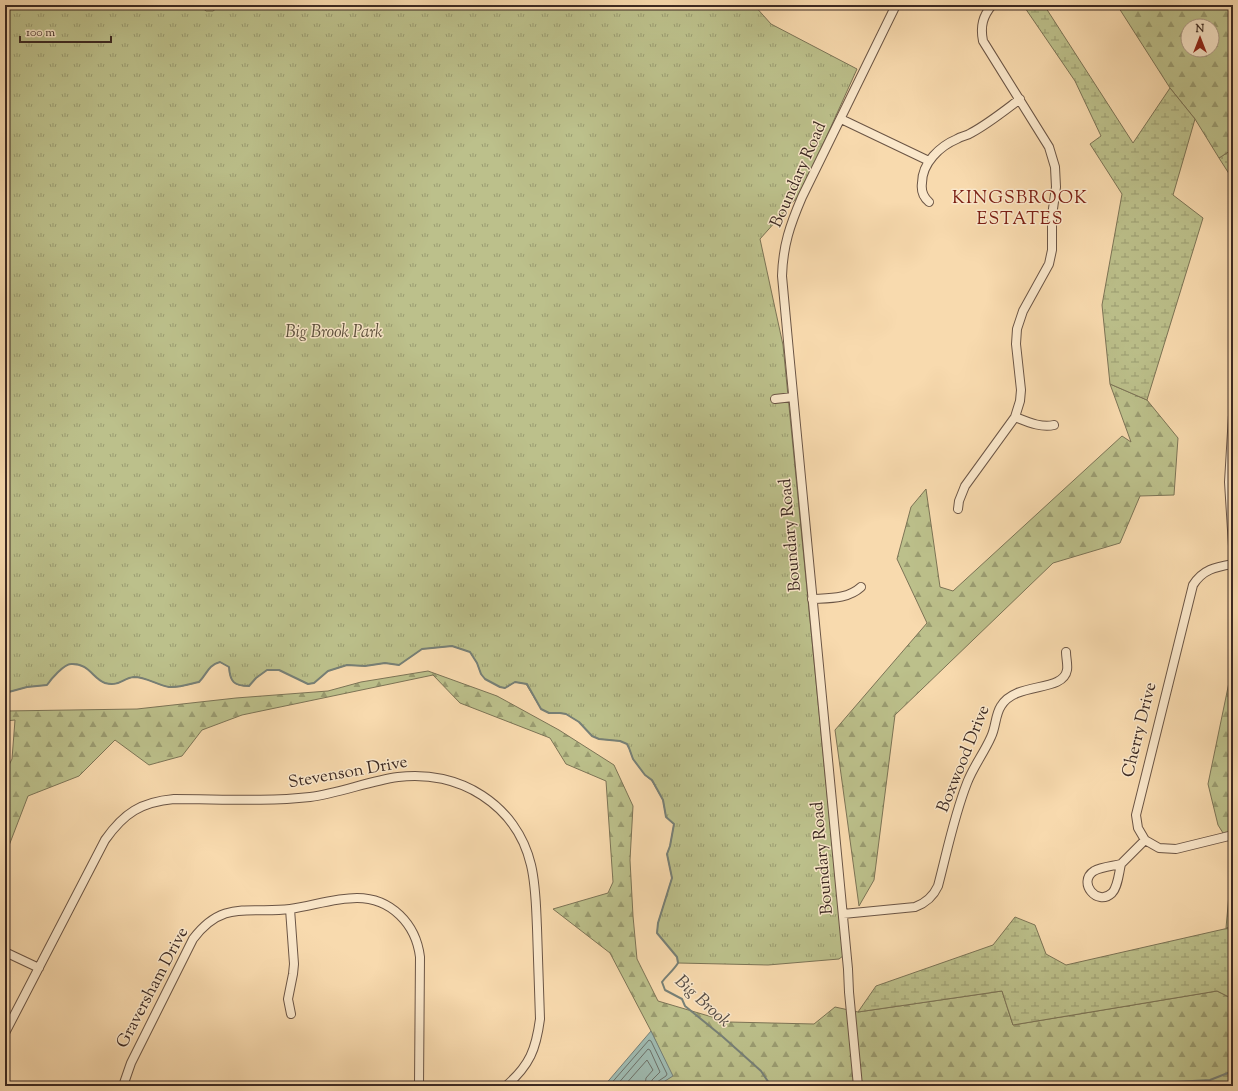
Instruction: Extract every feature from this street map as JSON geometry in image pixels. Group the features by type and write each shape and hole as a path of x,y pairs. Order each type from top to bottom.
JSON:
{"street":[{"name":"Boundary Road","path":"858,1084 782,276 785,243 790,225 896,5"},
{"path":"958,509 959,501 965,486 1016,417 1021,390 1016,344 1017,329 1023,311 1049,264 1052,250 1052,216 1056,187 1055,167 1049,147 984,40 982,33 982,22 992,5"},
{"path":"929,202 925,198 922,180 929,161 943,147 971,133 1020,99"},
{"path":"841,119 929,161"},
{"path":"775,399 793,397"},
{"path":"1233,415 1229,482 1233,546"},
{"path":"1016,417 1036,425 1054,425"},
{"name":"Cherry Drive","path":"1145,840 1136,821 1137,807 1191,591 1193,585 1201,574 1217,566 1233,564"},
{"path":"812,599 846,596 855,593 861,587"},
{"name":"Boxwood Drive","path":"843,914 915,907 925,903 932,896 938,886 964,792 975,766 992,736 997,713 1001,704 1017,692 1056,683 1063,679 1067,668 1066,652"},
{"name":"Stevenson Drive","path":"5,1033 105,840 122,818 134,810 146,804 160,800 285,800 312,797 397,778 427,776 452,781 476,791 497,806 506,816 521,839 532,871 535,889 539,1025 536,1043 528,1063 506,1086"},
{"path":"1121,864 1115,889 1112,893 1103,897 1096,897 1090,890 1088,884 1090,875 1097,870 1121,864 1145,840 1159,848 1176,849 1233,835"},
{"name":"Graversham Drive","path":"123,1086 131,1062 193,939 211,920 227,912 238,910 290,909 350,898 365,898 380,902 393,909 408,924 417,943 420,957 419,1086"},
{"path":"290,909 294,964 288,999 291,1014"},
{"path":"5,952 39,968"}],"green space":[{"name":"Big Brook Park","path":"5,5 754,5 771,24 857,69 801,193 760,239 783,345 843,956 839,959 768,965 678,963 677,957 657,933 658,923 672,878 667,854 674,824 666,817 663,800 652,781 645,775 633,759 627,744 620,741 599,739 592,736 579,722 566,714 549,713 541,709 526,684 515,682 505,688 485,679 470,652 452,646 422,649 399,665 385,663 365,666 347,665 328,671 314,683 308,684 279,670 267,670 256,678 249,686 236,684 230,676 229,667 220,662 213,665 199,682 184,686 169,687 143,678 134,677 110,684 101,681 82,666 71,664 61,669 47,685 27,687 5,693"},
{"path":"199,5 221,5 213,11 206,11"},
{"path":"1023,5 1044,5 1133,143 1170,88 1195,119 1173,195 1203,218 1147,400 1110,384 1102,305 1122,194 1090,144 1101,136 1075,81"},
{"path":"1117,5 1233,5 1233,149 1219,158 1195,119 1170,88"},
{"path":"1233,149 1233,180 1219,158"},
{"path":"1110,384 1147,400 1178,438 1174,495 1140,496 1120,543 1053,563 895,715 874,880 859,906 835,730 927,623 897,559 911,507 926,489 940,587 953,591 1122,436 1131,442"},
{"path":"1233,663 1233,849 1218,825 1208,784"},
{"path":"428,671 497,696 559,730 614,765 633,806 630,860 637,959 658,1001 729,1022 814,1024 835,1007 858,1012 1002,991 1013,1025 1217,991 1233,999 1233,1086 657,1086 672,1076 651,1031 610,953 553,909 608,893 613,882 606,781 566,764 550,738 460,703 433,675 242,715 202,730 182,756 149,765 115,740 79,776 28,796 5,856 5,773 12,759 15,720 5,721 5,711 137,709 236,698 328,691 361,682"},
{"path":"1233,849 1233,927 1226,928"},
{"path":"1015,917 1035,925 1046,954 1066,965 1233,927 1233,999 1217,991 1013,1025 1002,991 858,1012 876,986 993,945"}],"water":[{"path":"651,1031 673,1076 657,1086 604,1086"}],"waterway":[{"name":"Big Brook","path":"5,693 27,687 47,685 61,669 71,664 82,666 105,683 114,684 134,677 143,678 165,686 173,687 199,682 213,665 220,662 229,667 230,676 236,684 249,686 256,678 267,670 279,670 308,684 314,683 328,671 347,665 365,666 385,663 399,665 422,649 452,646 470,652 485,679 505,688 515,682 527,684 541,709 549,713 566,714 579,722 592,736 599,739 620,741 627,744 633,759 645,775 652,780 663,800 666,817 674,824 667,854 672,878 658,923 657,933 677,957 678,963 662,982 665,990 682,999 685,1006 761,1071 771,1086"},
{"name":"Big Brook","path":"1169,1086 1175,1082 1210,1080 1233,1071"}],"district":[{"name":"KINGSBROOK ESTATES","path":"1020,209"}]}
